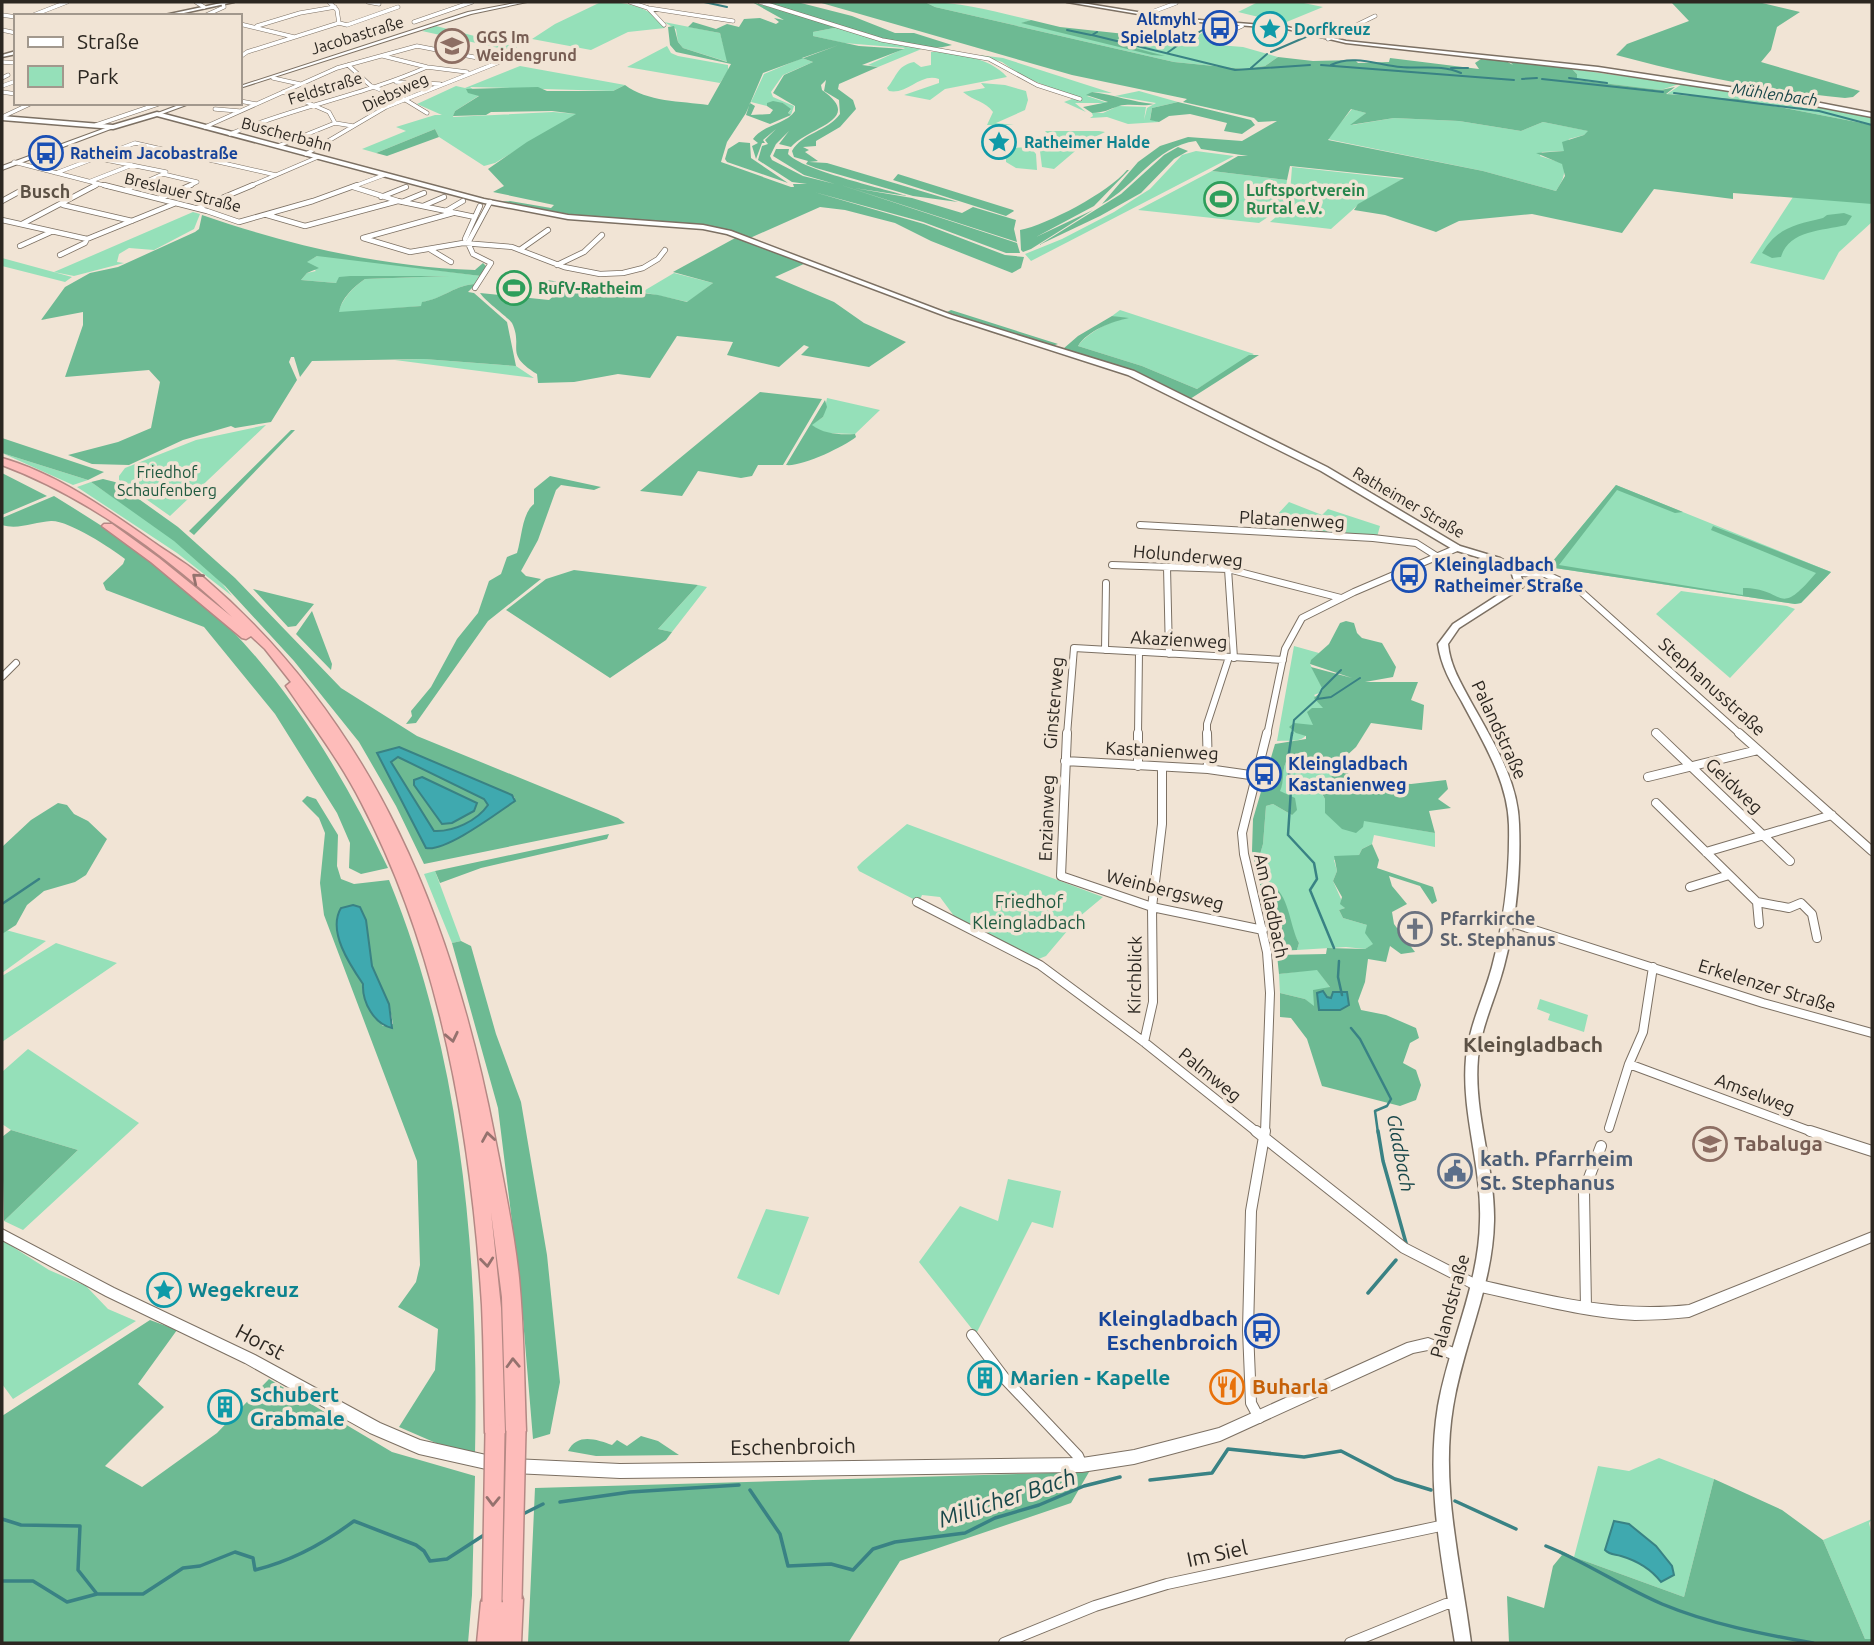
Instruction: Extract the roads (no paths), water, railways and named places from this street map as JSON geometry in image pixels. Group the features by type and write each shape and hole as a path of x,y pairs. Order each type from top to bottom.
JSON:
{"highway":[{"path":"2,461 82,500 146,539 206,586 256,632 327,715 388,820 430,916 465,1031 484,1113 510,1277 502,1600 510,1643"},
{"path":"2,470 65,500 116,531 156,560 252,641 293,687 321,726 374,814 414,904 436,975 464,1094 477,1175 505,1432"},
{"path":"488,1643 502,1600"}],"main road":[{"path":"171,14 232,2"},
{"path":"1069,2 1218,24 1287,28 1328,39 1387,47 1598,69 1769,95 1872,115"},
{"path":"2,117 113,127 157,114"},
{"name":"Buscherbahn","path":"157,114 490,202"},
{"name":"Ratheimer Straße","path":"490,202 568,217 703,227 729,232 950,316 1131,373 1324,469 1457,548 1497,560 1518,573"},
{"name":"Palandstraße","path":"1463,1643 1446,1525 1442,1433 1457,1355 1484,1259 1487,1219 1471,1093 1472,1057 1499,962 1506,921 1514,821 1509,796 1487,742 1447,665 1443,644 1456,626 1520,585 1518,573"}],"street":[{"path":"36,14 66,2"},
{"path":"196,2 204,7"},
{"path":"329,2 335,7 339,23"},
{"path":"368,2 379,4"},
{"path":"414,22 472,2"},
{"name":"Jacobastraße","path":"242,86 470,13 525,2"},
{"path":"630,2 733,22"},
{"path":"646,7 655,2"},
{"path":"760,2 882,40 989,59 1037,85 1080,99"},
{"path":"1144,15 1176,2"},
{"path":"208,14 223,7 223,4"},
{"path":"257,26 300,13 335,7"},
{"path":"242,54 339,23 347,25 398,7"},
{"path":"646,7 664,25"},
{"path":"1328,39 1376,16"},
{"path":"242,24 295,37"},
{"name":"Diebsweg","path":"306,154 321,148 354,126 404,99 499,62 417,46 382,56"},
{"path":"205,127 348,65 382,56 470,72"},
{"path":"348,65 371,86 404,99 427,113"},
{"name":"Feldstraße","path":"230,134 266,119 392,81 427,66"},
{"path":"2,78 8,75"},
{"path":"273,78 301,84"},
{"path":"392,81 441,84"},
{"path":"283,92 316,104 329,112 335,123"},
{"path":"1063,100 1073,97"},
{"path":"242,101 256,104"},
{"path":"2,117 28,105"},
{"path":"96,125 155,105"},
{"path":"157,114 184,105"},
{"path":"215,109 240,112"},
{"path":"278,146 335,123 354,126"},
{"path":"2,168 113,127"},
{"path":"56,173 128,144 139,143 276,175"},
{"path":"95,157 166,172 163,174"},
{"path":"198,208 318,157"},
{"name":"Breslauer Straße","path":"14,162 198,208 239,222 384,175"},
{"path":"91,182 133,164"},
{"path":"124,190 163,174 197,182 159,199"},
{"path":"21,225 99,184"},
{"path":"352,187 381,197 474,218"},
{"path":"381,197 405,187"},
{"path":"2,201 24,189"},
{"path":"266,215 305,226 424,192"},
{"path":"422,207 444,197"},
{"path":"445,212 463,201"},
{"path":"466,241 490,202"},
{"path":"60,254 85,243 87,239 177,203"},
{"path":"63,205 133,221"},
{"path":"475,288 491,266 491,263 473,254 466,241 480,206"},
{"path":"453,213 363,239 410,252 466,241 521,249 558,265 587,272 623,273 650,264 666,250"},
{"path":"2,220 87,239"},
{"path":"2,225 9,222"},
{"path":"521,249 548,230"},
{"path":"20,246 51,232"},
{"path":"558,265 584,252 602,235"},
{"path":"430,249 451,262"},
{"name":"Platanenweg","path":"1140,525 1373,538 1416,543 1438,557"},
{"name":"Am Gladbach","path":"1259,1419 1251,1403 1247,1354 1251,1211 1265,1139 1270,993 1263,930 1244,854 1242,833 1288,639 1303,618 1457,548"},
{"name":"Holunderweg","path":"1112,565 1228,569 1342,598"},
{"path":"1167,567 1169,654"},
{"path":"1208,769 1207,724 1232,658 1228,569"},
{"name":"Stephanusstraße","path":"1518,573 1545,574 1578,589 1872,851"},
{"path":"1105,650 1106,583"},
{"name":"Akazienweg","path":"1074,648 1283,660"},
{"name":"Ginsterweg","path":"1065,761 1074,648"},
{"path":"1138,766 1139,652"},
{"path":"2,677 16,663"},
{"name":"Geidweg","path":"1656,733 1790,861"},
{"path":"1648,777 1758,750"},
{"name":"Kastanienweg","path":"1065,761 1208,769 1257,776"},
{"name":"Enzianweg","path":"1060,876 1065,761"},
{"name":"Kirchblick","path":"1144,1042 1153,1002 1152,907 1161,824 1162,767"},
{"path":"1656,803 1757,902 1789,908 1801,903 1812,914 1817,938"},
{"path":"1706,852 1832,815"},
{"path":"1690,887 1729,875"},
{"name":"Weinbergsweg","path":"1060,876 1152,907 1263,930"},
{"name":"Palmweg","path":"916,902 1040,965 1144,1042 1404,1248 1476,1285"},
{"path":"1757,902 1759,924"},
{"name":"Erkelenzer Straße","path":"1506,921 1763,1003 1872,1033"},
{"path":"1609,1128 1629,1064 1643,1032 1653,967"},
{"name":"Amselweg","path":"1629,1064 1798,1127 1872,1150"},
{"path":"1586,1308 1584,1191 1601,1146"},
{"name":"Horst","path":"2,1234 110,1292 250,1359 375,1428 419,1447 463,1459 505,1466"},
{"path":"1476,1285 1632,1315 1689,1311 1872,1237"},
{"path":"972,1335 1006,1380 1072,1448 1082,1465"},
{"name":"Eschenbroich","path":"505,1466 620,1471 1082,1465 1179,1447 1259,1419 1412,1347 1428,1344 1457,1355"},
{"name":"Im Siel","path":"1004,1643 1095,1606 1167,1584 1446,1525"},
{"path":"1350,1643 1446,1604 1457,1604"}],"water":[{"path":"399,747 512,795 515,801 458,838 435,848 426,848 377,753","holes":["398,757 484,799 488,805 471,821 449,830 434,831 391,762"]},
{"path":"422,777 477,803 474,811 452,823 442,824 414,785 414,780"},
{"path":"353,905 360,907 366,920 372,966 389,1004 392,1028 380,1022 370,1011 363,984 338,937 337,917 341,908"},
{"path":"1323,991 1331,998 1333,992 1347,992 1349,1005 1340,1010 1319,1010 1317,993"},
{"path":"1614,1521 1629,1524 1656,1546 1672,1566 1674,1575 1661,1582 1638,1563 1605,1550"}],"waterway":[{"name":"Mühlenbach","path":"704,2 727,7"},
{"path":"1184,41 1211,25"},
{"path":"1067,30 1091,35"},
{"name":"Mühlenbach","path":"1097,32 1092,35 1235,70 1310,65"},
{"path":"1271,52 1308,36"},
{"path":"1167,53 1181,43"},
{"path":"1251,68 1267,54"},
{"path":"1331,65 1357,60 1401,67 1431,67 1461,73"},
{"name":"Mühlenbach","path":"1321,65 1514,80"},
{"path":"1451,68 1468,68"},
{"name":"Mühlenbach","path":"1522,79 1537,78"},
{"name":"Mühlenbach","path":"1569,78 1607,83"},
{"name":"Mühlenbach","path":"1542,79 1663,92"},
{"name":"Mühlenbach","path":"1674,93 1819,111 1872,125"},
{"name":"Gladbach","path":"1317,699 1322,689 1341,670"},
{"path":"1317,699 1331,697 1360,678"},
{"name":"Gladbach","path":"1292,735 1294,720 1317,699"},
{"name":"Gladbach","path":"1288,759 1292,733"},
{"name":"Gladbach","path":"1288,765 1291,789 1288,835 1314,863 1317,879 1310,890 1334,948"},
{"path":"2,904 39,879"},
{"name":"Gladbach","path":"1339,961 1338,977 1342,995"},
{"name":"Gladbach","path":"1351,1028 1360,1039 1391,1099 1387,1106 1375,1111 1378,1133"},
{"name":"Gladbach","path":"1378,1131 1383,1161 1406,1243"},
{"name":"Gladbach","path":"1368,1293 1396,1260"},
{"name":"Millicher Bach","path":"1150,1480 1212,1473 1228,1449 1304,1457 1341,1451 1395,1479 1431,1490"},
{"name":"Millicher Bach","path":"750,1490 780,1534 788,1566 831,1564 853,1570 873,1549 895,1542 965,1533 995,1518 1039,1505 1084,1486 1120,1477"},
{"name":"Millicher Bach","path":"560,1502 630,1492 739,1485"},
{"name":"Millicher Bach","path":"1455,1501 1516,1529"},
{"name":"Millicher Bach","path":"521,1515 543,1504"},
{"name":"Millicher Bach","path":"2,1519 21,1525 80,1526 78,1570 97,1594"},
{"name":"Millicher Bach","path":"97,1594 143,1594 183,1568 200,1566 235,1552 253,1558 255,1570 307,1551 354,1521 416,1545 430,1561 447,1559 484,1535"},
{"name":"Millicher Bach","path":"1546,1546 1680,1611 1736,1628 1813,1643"},
{"name":"Millicher Bach","path":"2,1581 33,1581 67,1602 97,1594"}],"place":[{"name":"Altmyhl Spielplatz","path":"1220,28"},
{"name":"Dorfkreuz","path":"1270,29"},
{"name":"GGS Im Weidengrund","path":"452,46"},
{"name":"Ratheimer Halde","path":"999,142"},
{"name":"Ratheim Jacobastraße","path":"46,153"},
{"name":"Luftsportverein Rurtal e.V.","path":"1221,199"},
{"name":"RufV-Ratheim","path":"514,288"},
{"name":"Kleingladbach Ratheimer Straße","path":"1409,575"},
{"name":"Kleingladbach Kastanienweg","path":"1264,774"},
{"name":"Pfarrkirche St. Stephanus","path":"1415,929"},
{"name":"Tabaluga","path":"1710,1144"},
{"name":"kath. Pfarrheim St. Stephanus","path":"1455,1171"},
{"name":"Wegekreuz","path":"164,1290"},
{"name":"Kleingladbach Eschenbroich","path":"1262,1331"},
{"name":"Marien - Kapelle","path":"985,1378"},
{"name":"Buharla","path":"1227,1387"},
{"name":"Schubert Grabmale","path":"225,1407"}],"district":[{"name":"Busch","path":"45,192"},
{"name":"Kleingladbach","path":"1533,1045"}],"park label":[{"name":"Friedhof Schaufenberg","path":"167,481"},
{"name":"Friedhof Kleingladbach","path":"1029,912"}]}
